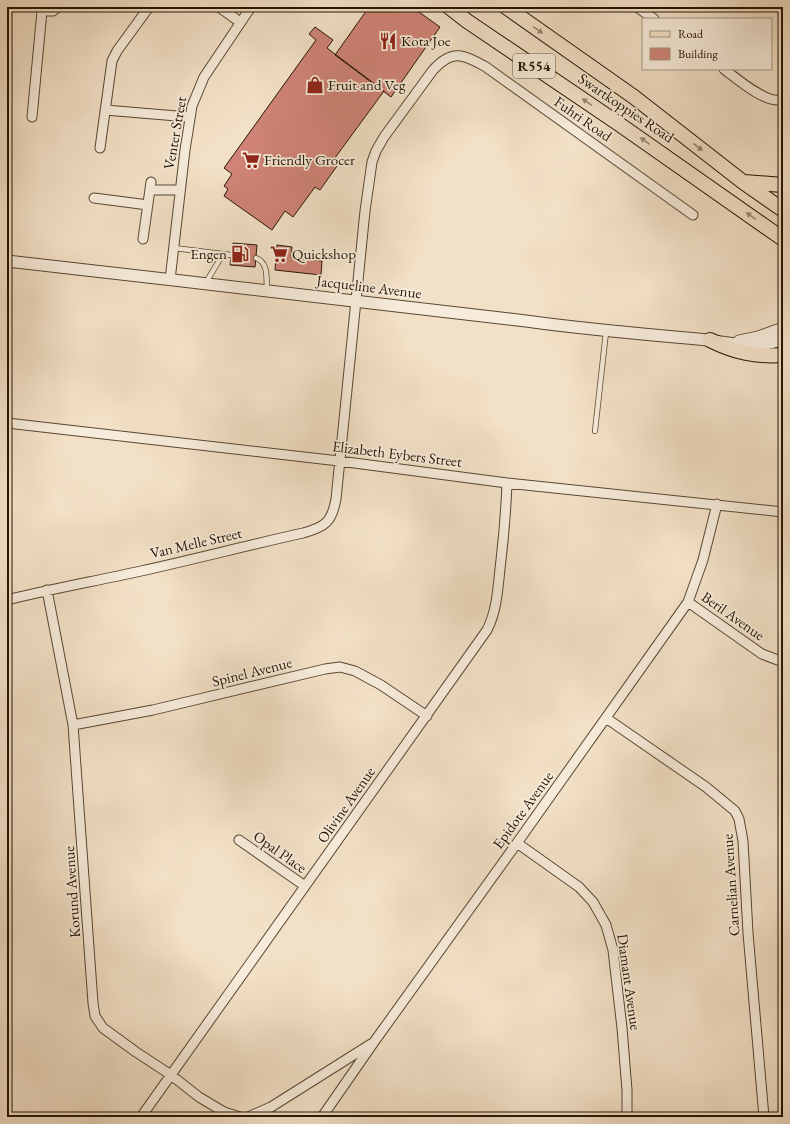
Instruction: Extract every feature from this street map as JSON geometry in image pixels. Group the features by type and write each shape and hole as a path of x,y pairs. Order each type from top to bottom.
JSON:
{"main road":[{"path":"443,7 467,21"},
{"name":"Swartkoppies Road","path":"449,7 467,21 619,124 783,239"},
{"name":"Swartkoppies Road","path":"506,7 634,97 743,182 783,210"},
{"path":"743,182 783,186"},
{"path":"710,340 736,352 783,355"}],"street":[{"path":"32,117 40,9 53,11 58,7"},
{"path":"100,148 110,67 114,56 149,7"},
{"path":"219,7 240,22"},
{"name":"Venter Street","path":"170,280 189,117 195,96 204,77 251,7"},
{"path":"637,7 653,18"},
{"name":"Fuhri Road","path":"453,56 471,58 486,67 693,215"},
{"name":"Van Melle Street","path":"7,600 47,590 74,586 308,531 321,527 330,520 335,506 369,176 376,151 384,137 433,70 441,62 453,56"},
{"path":"725,70 759,94 773,100 780,100 783,98"},
{"path":"105,110 189,117"},
{"path":"143,239 150,186 180,190"},
{"path":"94,198 148,205"},
{"name":"Jacqueline Avenue","path":"7,261 356,300 606,332 710,340 739,345 757,346 770,344 783,339"},
{"name":"Jacqueline Avenue","path":"728,342 758,337 783,328"},
{"name":"Elizabeth Eybers Street","path":"7,423 507,483 783,512"},
{"name":"Olivine Avenue","path":"140,1117 427,716 491,623 498,590 506,510 507,483"},
{"name":"Epidote Avenue","path":"322,1117 688,602 703,560 717,504"},
{"name":"Korund Avenue","path":"47,590 74,725 93,1003 96,1016 103,1028 171,1075 199,1098 224,1112 240,1117"},
{"name":"Beril Avenue","path":"688,602 756,650 771,658 783,662"},
{"name":"Spinel Avenue","path":"74,725 153,710 325,669 340,667 347,668 367,677 427,716"},
{"name":"Carnelian Avenue","path":"606,718 706,787 735,811 739,819 743,841 748,933 764,1117"},
{"name":"Opal Place","path":"239,840 305,886"},
{"name":"Diamant Avenue","path":"517,843 579,887 593,902 606,925 613,950 621,1020 627,1090 627,1117"},
{"path":"248,1117 271,1107 374,1042"}],"lane":[{"path":"173,248 231,255"},
{"path":"205,284 223,254"},
{"path":"256,258 264,264 267,290"},
{"path":"595,430 606,332"}],"building":[{"name":"Kota Joe","path":"369,7 412,7 440,27 391,97 335,55"},
{"path":"315,27 333,40 327,48 384,91 332,162 337,166 320,190 315,187 293,217 285,211 272,230 224,196 228,189 224,186 232,174 224,168 316,40 309,34"},
{"path":"233,243 257,245 255,267 230,265"},
{"path":"277,245 292,247 291,257 322,261 321,275 275,270"}],"place":[{"name":"Kota Joe","path":"388,41"},
{"name":"Fruit and Veg","path":"315,85"},
{"name":"Friendly Grocer","path":"251,160"},
{"name":"Engen","path":"240,254"},
{"name":"Quickshop","path":"279,254"}]}
